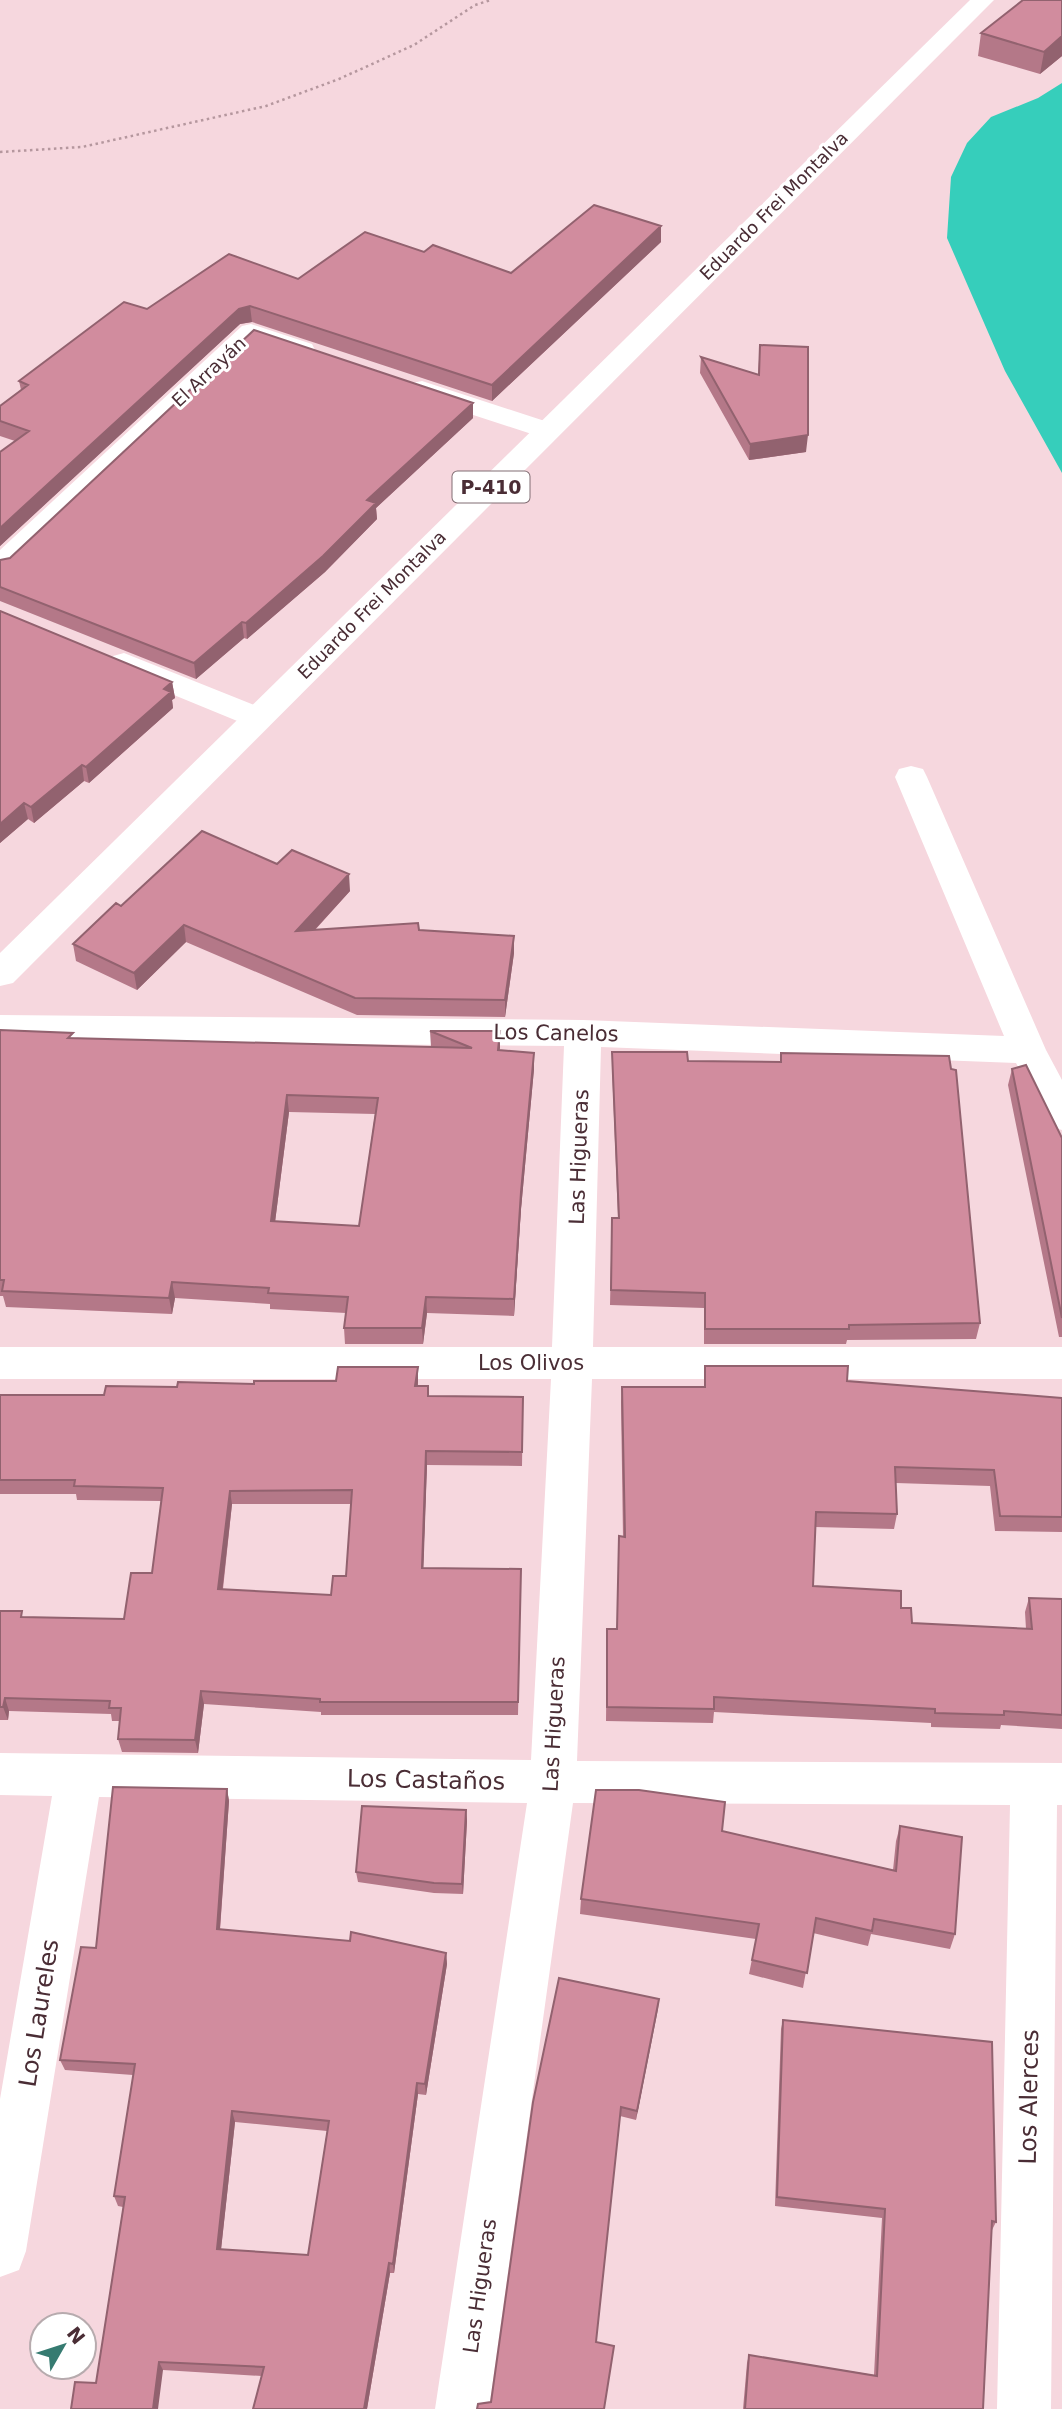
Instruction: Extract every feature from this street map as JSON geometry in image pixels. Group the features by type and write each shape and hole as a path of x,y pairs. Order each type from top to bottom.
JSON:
{"street":[{"name":"Eduardo Frei Montalva","path":"0,974 983,0"},
{"name":"El Arrayán","path":"0,566 251,332 328,358"},
{"path":"392,380 547,431"},
{"path":"103,654 258,718"},
{"path":"911,777 1028,1050 1062,1116"},
{"name":"Los Canelos","path":"0,1028 583,1033 1028,1050"},
{"name":"Las Higueras","path":"462,2409 553,1782 572,1363 583,1033"},
{"name":"Los Olivos","path":"0,1363 1062,1363"},
{"name":"Los Castaños","path":"0,1774 553,1782 1048,1784"},
{"name":"Los Laureles","path":"0,2251 79,1776"},
{"name":"Los Alerces","path":"1024,2409 1048,1784"}],"path":[{"path":"0,152 82,148 267,106 339,79 414,45 475,5 491,0"}],"shaded area":[{"path":"1062,83 1062,473 1005,371 947,238 951,177 967,143 991,117 1038,98"}],"building":[{"path":"1023,0 1062,0 1062,36 1044,52 981,33"},
{"path":"594,205 661,226 492,385 250,306 239,309 0,528 0,452 29,431 0,421 0,406 28,385 19,381 124,302 147,309 229,254 298,279 365,232 424,252 433,245 511,273"},
{"path":"254,330 473,403 367,500 376,503 323,556 246,623 242,622 194,663 0,587 0,560 10,558"},
{"path":"760,345 808,347 808,435 750,444 701,357 759,375"},
{"path":"0,611 172,682 164,689 171,692 86,767 82,765 31,807 24,803 0,824"},
{"path":"202,831 277,864 292,850 349,874 296,931 418,923 419,930 514,936 505,1000 355,998 184,925 134,973 73,944 116,903 121,906"},
{"path":"0,1030 73,1033 68,1038 472,1048 430,1031 500,1031 498,1050 534,1053 514,1299 426,1297 422,1328 344,1328 348,1297 268,1293 269,1288 172,1282 169,1298 2,1291 4,1280 0,1280","holes":["287,1095 378,1098 359,1226 271,1221"]},
{"path":"612,1052 687,1052 688,1061 781,1062 781,1053 949,1056 951,1069 956,1070 980,1323 849,1325 849,1329 705,1329 705,1293 611,1290 612,1218 619,1218"},
{"path":"1026,1065 1062,1138 1062,1318 1012,1069"},
{"path":"705,1366 848,1366 847,1381 1062,1398 1062,1517 1000,1516 994,1470 895,1467 897,1514 816,1512 813,1586 901,1591 901,1608 911,1608 912,1623 1032,1629 1029,1598 1062,1599 1062,1715 1004,1711 1004,1715 935,1713 935,1709 714,1697 714,1709 607,1707 607,1629 617,1629 619,1536 625,1537 622,1387 705,1387"},
{"path":"338,1367 418,1367 415,1386 428,1386 428,1396 523,1397 522,1452 426,1451 422,1568 521,1569 518,1702 320,1702 320,1699 201,1691 195,1740 118,1739 121,1708 109,1708 110,1701 5,1698 3,1707 0,1707 0,1611 22,1611 21,1617 124,1619 131,1573 152,1573 163,1488 74,1486 75,1480 0,1480 0,1395 104,1395 106,1386 177,1387 178,1382 254,1384 254,1381 336,1381","holes":["352,1490 346,1576 333,1576 331,1595 218,1589 230,1491"]},
{"path":"113,1787 227,1789 217,1929 350,1941 351,1932 446,1953 425,2084 417,2083 393,2264 389,2263 364,2409 253,2409 264,2367 159,2362 153,2409 71,2409 75,2382 98,2381 125,2197 114,2196 135,2064 60,2060 81,1947 96,1948","holes":["232,2111 329,2121 308,2255 217,2249"]},
{"path":"596,1790 639,1790 725,1802 722,1831 896,1871 900,1826 962,1837 955,1934 874,1919 872,1931 816,1918 807,1973 752,1960 759,1924 581,1899"},
{"path":"362,1806 466,1810 462,1884 434,1883 356,1872"},
{"path":"559,1978 659,1999 637,2111 621,2107 596,2342 614,2346 604,2409 477,2409 478,2404 491,2402 533,2102"},
{"path":"783,2020 992,2042 996,2222 992,2221 983,2409 745,2409 749,2355 877,2376 885,2209 777,2197"}]}
